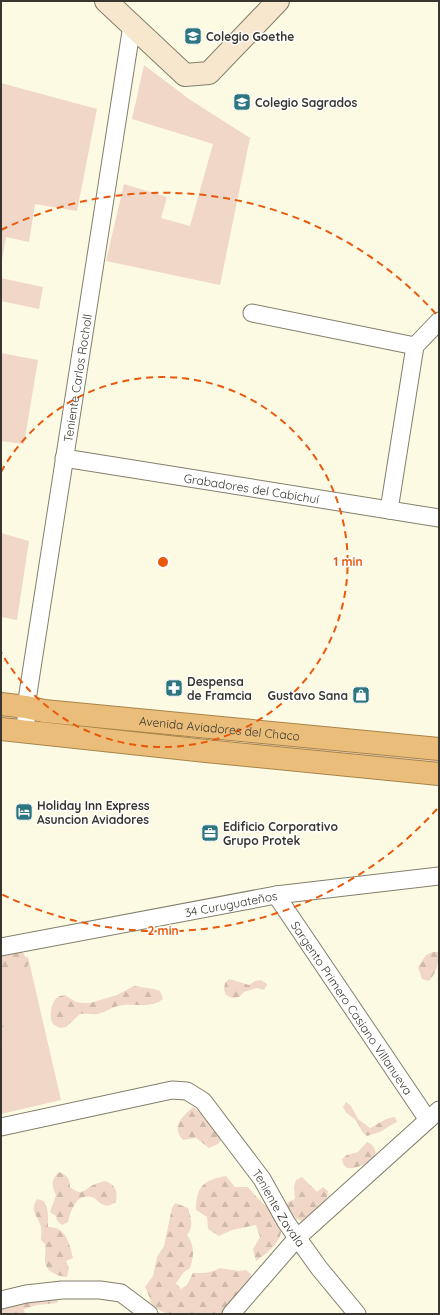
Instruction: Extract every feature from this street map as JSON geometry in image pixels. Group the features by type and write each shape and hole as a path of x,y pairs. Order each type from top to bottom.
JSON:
{"highway":[{"name":"Avenida Aviadores del Chaco","path":"1,704 44,711 439,749"},
{"path":"206,751 210,728"},
{"name":"Avenida Aviadores del Chaco","path":"1,729 439,774"}],"main road":[{"path":"106,1 185,75 209,73 278,1"}],"street":[{"name":"Teniente Carlos Rocholl","path":"26,731 26,707 132,25"},
{"path":"252,313 415,346"},
{"path":"389,510 415,346 439,321"},
{"name":"Grabadores del Cabichuí","path":"64,458 439,518"},
{"name":"34 Curuguateños","path":"1,947 276,895 439,876"},
{"name":"Sargento Primero Casiano Villanueva","path":"276,895 433,1115"},
{"name":"Teniente Zavala","path":"1,1127 172,1090 187,1091 203,1100 262,1179 297,1238 319,1268 357,1314"},
{"path":"231,1314 297,1238 433,1115"},
{"path":"1,1300 26,1294 62,1290 100,1290 120,1293 149,1314"}],"green space":[{"path":"144,65 189,99 250,138 220,285 106,261 124,184 167,197 161,218 190,226 213,144 132,119"},
{"path":"1,83 97,109 77,211 35,204 29,242 6,237 1,265"},
{"path":"1,278 43,287 39,309 1,301"},
{"path":"1,353 38,360 24,444 1,441"},
{"path":"1,533 29,541 17,620 1,617"},
{"path":"1,715 191,736 189,740 1,721"},
{"path":"248,741 439,760 439,765 247,745"},
{"path":"22,951 29,963 22,975 17,972 14,965 9,976 1,984 1,954"},
{"path":"433,952 439,952 437,968 429,981 422,979 418,967 426,955"},
{"path":"28,957 61,1100 1,1114 1,963"},
{"path":"229,979 249,985 255,981 261,980 267,984 264,990 257,988 244,992 239,997 232,998 226,995 224,989 225,983"},
{"path":"134,986 160,991 163,999 147,1005 124,1005 113,1007 98,1014 80,1014 66,1027 59,1028 52,1022 52,1006 59,997 65,995 76,1002 90,1003 117,995"},
{"path":"1,1024 11,1034 9,1041 1,1042"},
{"path":"346,1102 351,1106 358,1119 370,1128 385,1120 395,1117 397,1122 380,1132 367,1136 343,1107"},
{"path":"193,1107 207,1118 225,1136 218,1144 209,1148 196,1138 183,1140 178,1130 179,1122"},
{"path":"367,1142 374,1147 375,1150 375,1157 373,1160 355,1168 346,1167 342,1159 347,1155 358,1152"},
{"path":"59,1172 68,1178 70,1187 79,1192 105,1181 112,1184 117,1195 116,1202 106,1206 94,1198 83,1197 79,1199 73,1207 68,1222 62,1225 57,1221 56,1216 50,1212 56,1195 53,1189 53,1180"},
{"path":"226,1176 235,1187 248,1187 263,1203 276,1213 281,1221 282,1228 277,1241 268,1252 256,1261 253,1249 260,1237 256,1225 232,1230 219,1236 208,1229 207,1217 196,1210 198,1195 203,1186 207,1182"},
{"path":"302,1177 317,1192 323,1187 328,1191 326,1201 323,1205 305,1221 298,1220 293,1217 284,1208 288,1202 295,1199 294,1186 296,1180"},
{"path":"37,1199 44,1201 47,1208 48,1227 59,1230 63,1233 66,1236 70,1246 73,1258 66,1261 69,1268 67,1277 55,1274 46,1266 45,1244 41,1240 41,1227 34,1210"},
{"path":"175,1203 188,1208 191,1229 187,1235 193,1247 190,1268 184,1272 176,1283 181,1289 187,1285 193,1273 209,1272 219,1268 239,1271 246,1270 251,1274 251,1280 229,1314 165,1314 164,1312 155,1308 151,1302 145,1287 153,1276 157,1257 164,1246 172,1208"},
{"path":"59,1297 57,1303 37,1305 24,1309 25,1314 1,1314 1,1298"}],"place":[{"name":"Colegio Goethe","path":"193,36"},
{"name":"Colegio Sagrados","path":"242,102"},
{"name":"Despensa de Framcia","path":"174,688"},
{"name":"Gustavo Sana","path":"361,695"},
{"name":"Holiday Inn Express Asuncion Aviadores","path":"24,812"},
{"name":"Edificio Corporativo Grupo Protek","path":"210,833"}]}
